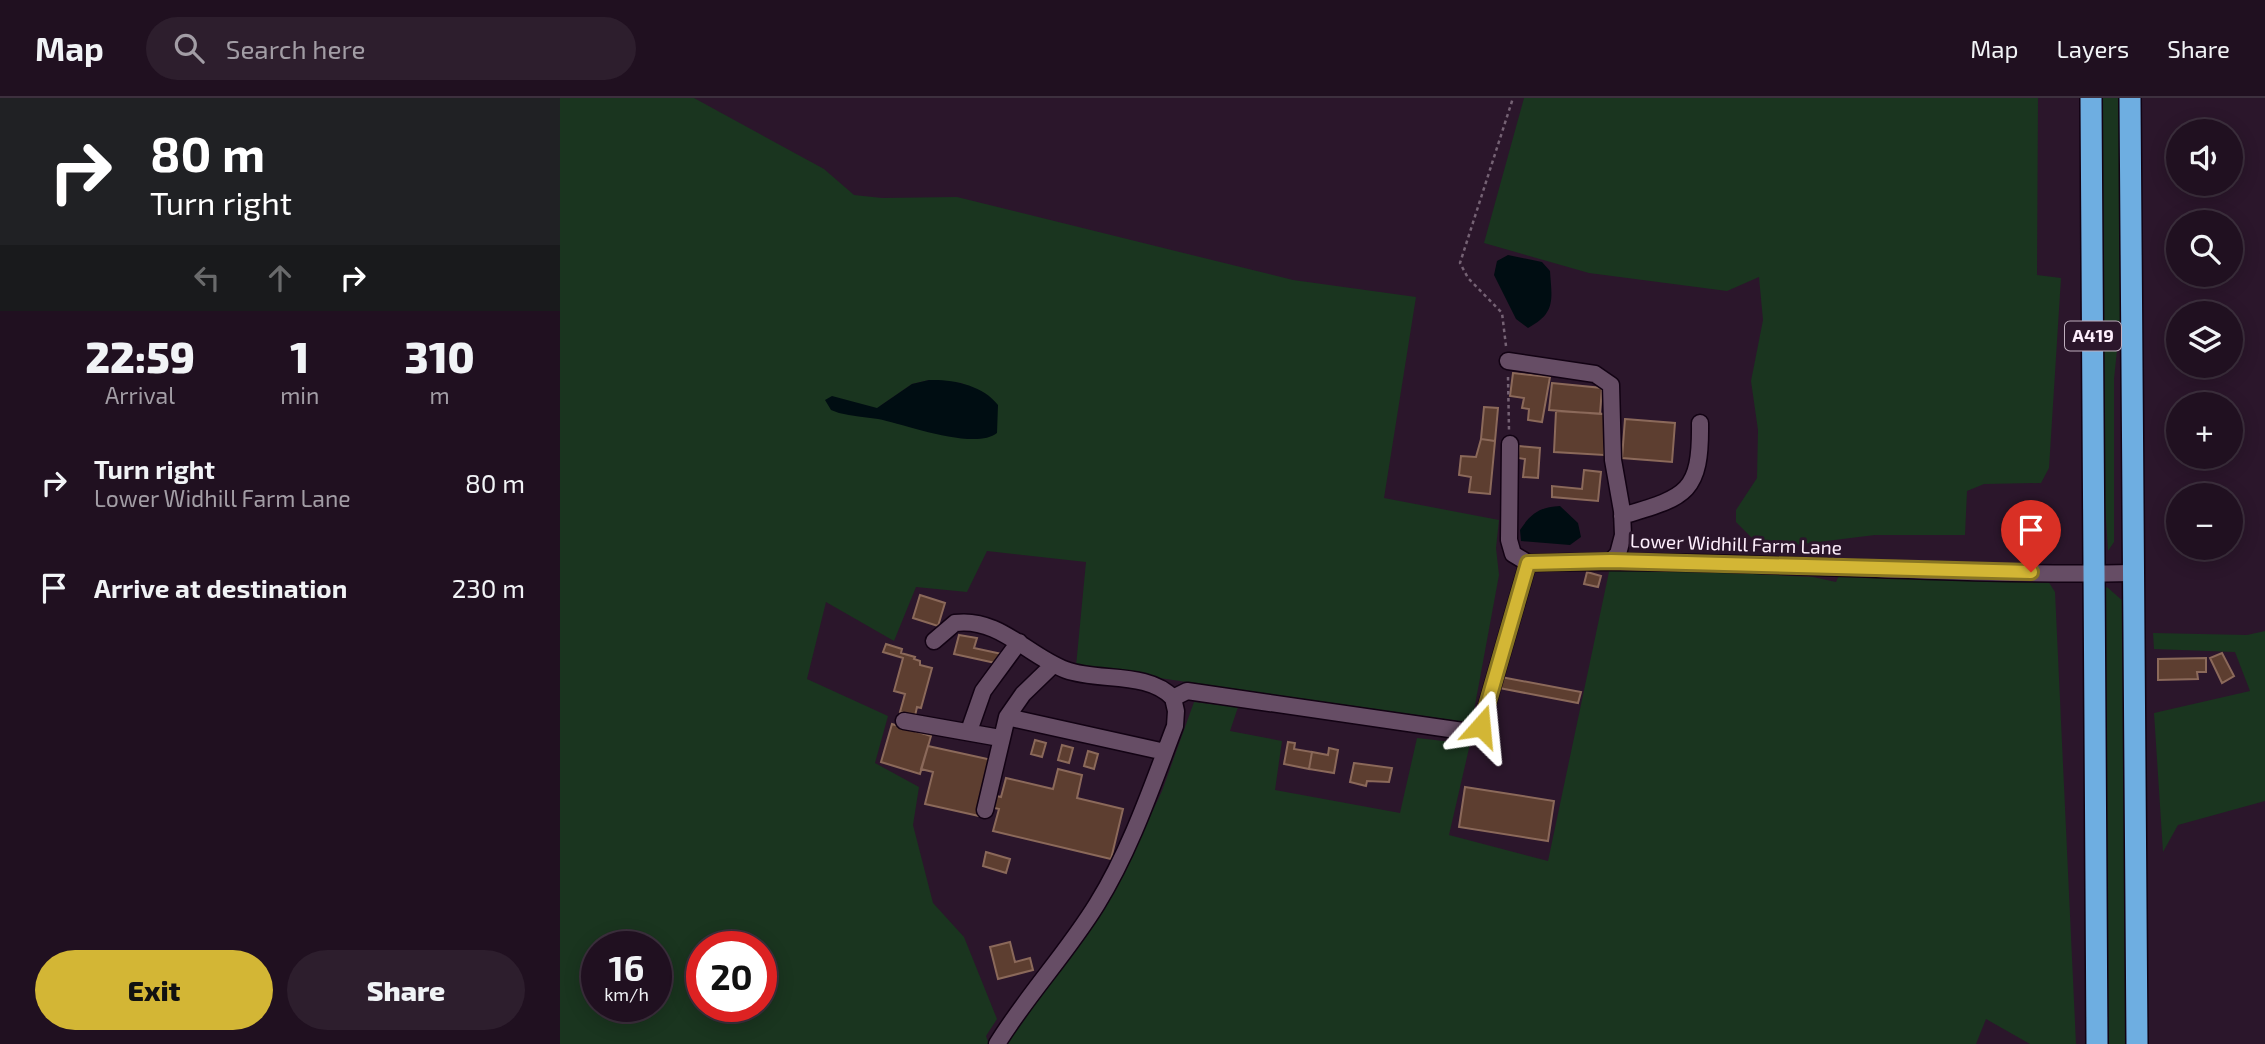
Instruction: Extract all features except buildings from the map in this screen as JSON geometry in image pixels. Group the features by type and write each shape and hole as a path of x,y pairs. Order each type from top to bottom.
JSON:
{"highway":[{"name":"A419","path":"2091,98 2096,1044"},
{"name":"A419","path":"2130,98 2137,1044"}],"lane":[{"path":"1507,361 1595,374 1611,384 1613,460 1622,516 1622,546 1611,561"},
{"path":"1622,516 1670,500 1688,488 1699,468 1700,424"},
{"path":"1173,698 1186,691 1451,731 1476,731 1481,726 1492,694 1528,563 1513,554 1508,540 1510,444"},
{"name":"Lower Widhill Farm Lane","path":"1528,563 1611,561 1821,569 2132,572"},
{"path":"934,641 950,625 961,622 989,627 1053,664 1081,674 1156,685 1173,698 1176,711 1175,726 1124,853 1098,903 1062,955 1023,1000 997,1044"},
{"path":"969,731 982,691 1019,642"},
{"path":"985,810 1007,717 1023,694 1053,664"},
{"path":"1007,717 1165,752"},
{"path":"904,721 1000,738"}],"path":[{"path":"1510,444 1502,313 1468,278 1461,263 1513,98"}],"green space":[{"path":"560,98 694,98 824,169 854,195 882,198 957,197 1293,280 1416,297 1384,498 1499,520 1496,548 1499,575 1473,716 1465,722 1076,666 1086,562 987,551 967,592 916,587 894,641 826,602 807,679 888,716 875,763 919,787 913,825 933,903 964,937 997,1019 986,1036 989,1044 560,1044","holes":["929,380 961,383 984,393 880,406 912,384"]},
{"path":"1524,98 2038,98 2037,275 2061,278 2049,468 2041,483 1984,484 1967,491 1965,535 1875,535 1786,546 1756,542 1736,522 1736,510 1757,478 1758,430 1751,381 1763,320 1759,277 1727,291 1589,273 1484,243"},
{"path":"2101,98 2119,98 2121,312 2114,379 2114,542 2108,551 2104,489"},
{"path":"1610,567 1813,577 1836,582 1842,569 2043,573 2055,592 2076,1044 2030,1044 1986,1019 1976,1044 1003,1044 1061,967 1131,857 1162,791 1194,702 1238,707 1230,731 1282,741 1275,790 1400,813 1417,738 1470,744 1449,835 1548,861"},
{"path":"2107,587 2124,602 2127,1044 2107,1044 2104,589"},
{"path":"2265,631 2265,801 2178,825 2163,852 2154,713 2250,691 2235,652 2154,649 2153,633 2247,635"}],"shaded area":[{"path":"1508,255 1542,262 1550,271 1551,298 1548,311 1528,328 1516,319 1494,275 1497,261"},
{"path":"929,380 966,385 992,398 998,405 997,433 987,438 973,439 939,435 878,419 839,413 831,410 825,400 832,396 877,408 912,384"},
{"path":"1560,506 1578,523 1581,537 1570,545 1521,541 1520,530 1532,515"}],"route":[{"path":"1481,726 1528,563 1611,561 1821,569 2031,572"}]}
